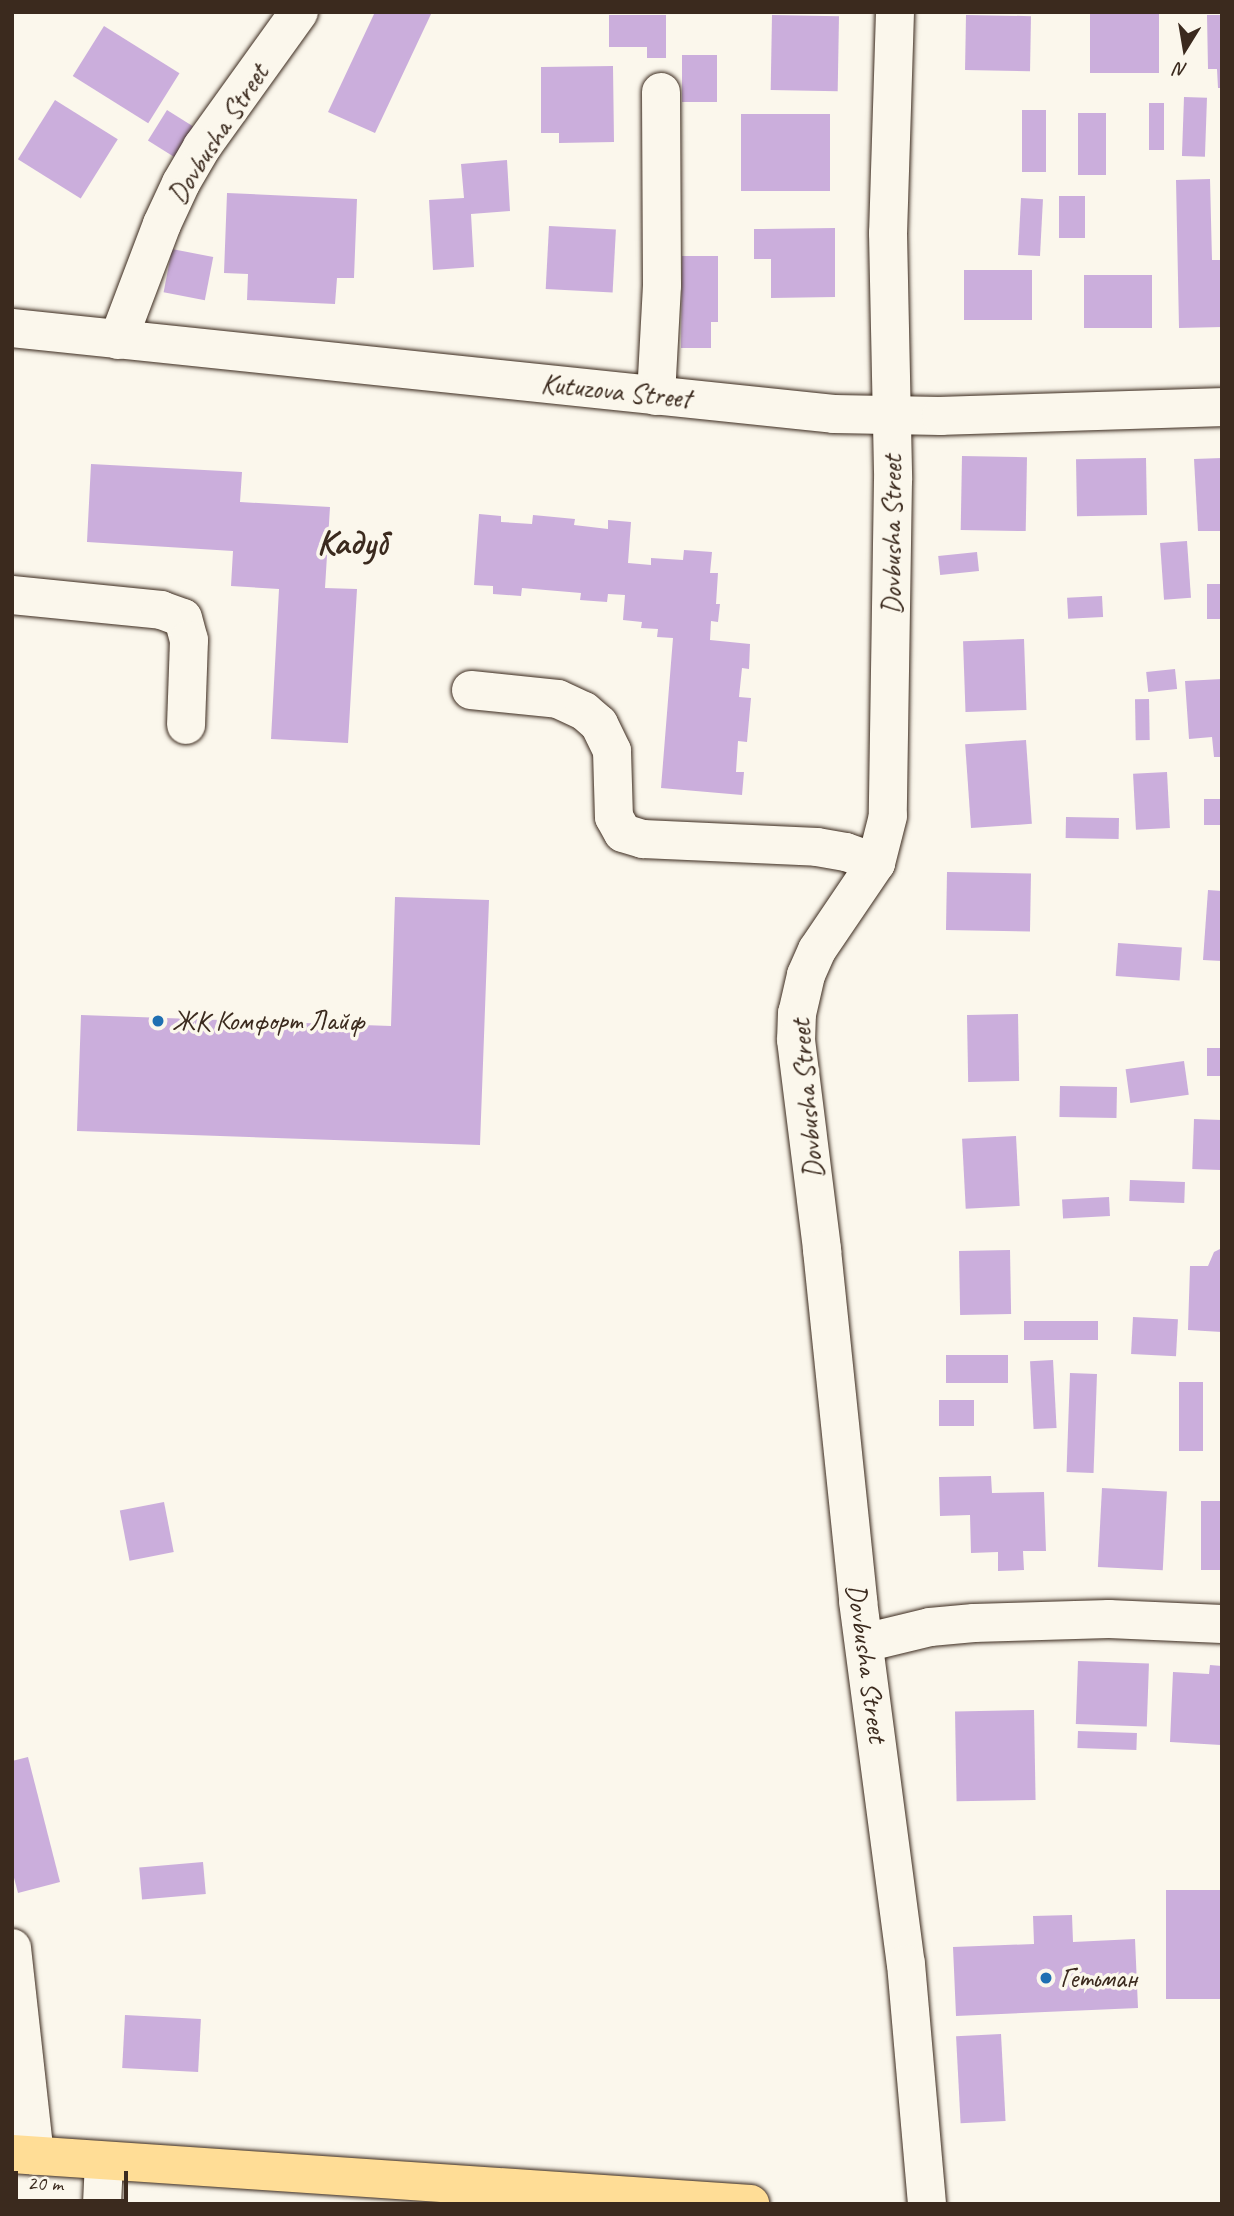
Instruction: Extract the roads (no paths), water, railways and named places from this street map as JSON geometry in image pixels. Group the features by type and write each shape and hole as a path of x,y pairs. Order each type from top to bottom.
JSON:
{"main road":[{"path":"24,2155 750,2204"}],"street":[{"name":"Dovbusha Street","path":"118,340 162,224 181,183 202,147 299,12"},
{"name":"Dovbusha Street","path":"895,12 888,233 891,774 886,833 876,863 811,964 800,996 796,1040 864,1643 906,1964 927,2204"},
{"path":"656,396 662,285 661,92"},
{"name":"Kutuzova Street","path":"12,328 834,414 891,416 1222,407"},
{"path":"12,596 161,610 183,618 189,640 186,725"},
{"path":"471,690 558,699 592,718 608,738 612,751 617,826 632,837 817,847 846,852 876,863"},
{"path":"864,1643 930,1627 974,1623 1109,1619 1222,1624"},
{"path":"12,1948 24,2155"},
{"path":"102,2204 104,2162"}],"place":[{"name":"ЖК Комфорт Лайф","path":"158,1021"},
{"name":"Гетьман","path":"1046,1978"}],"district":[{"name":"Кадуб","path":"352,543"}]}
